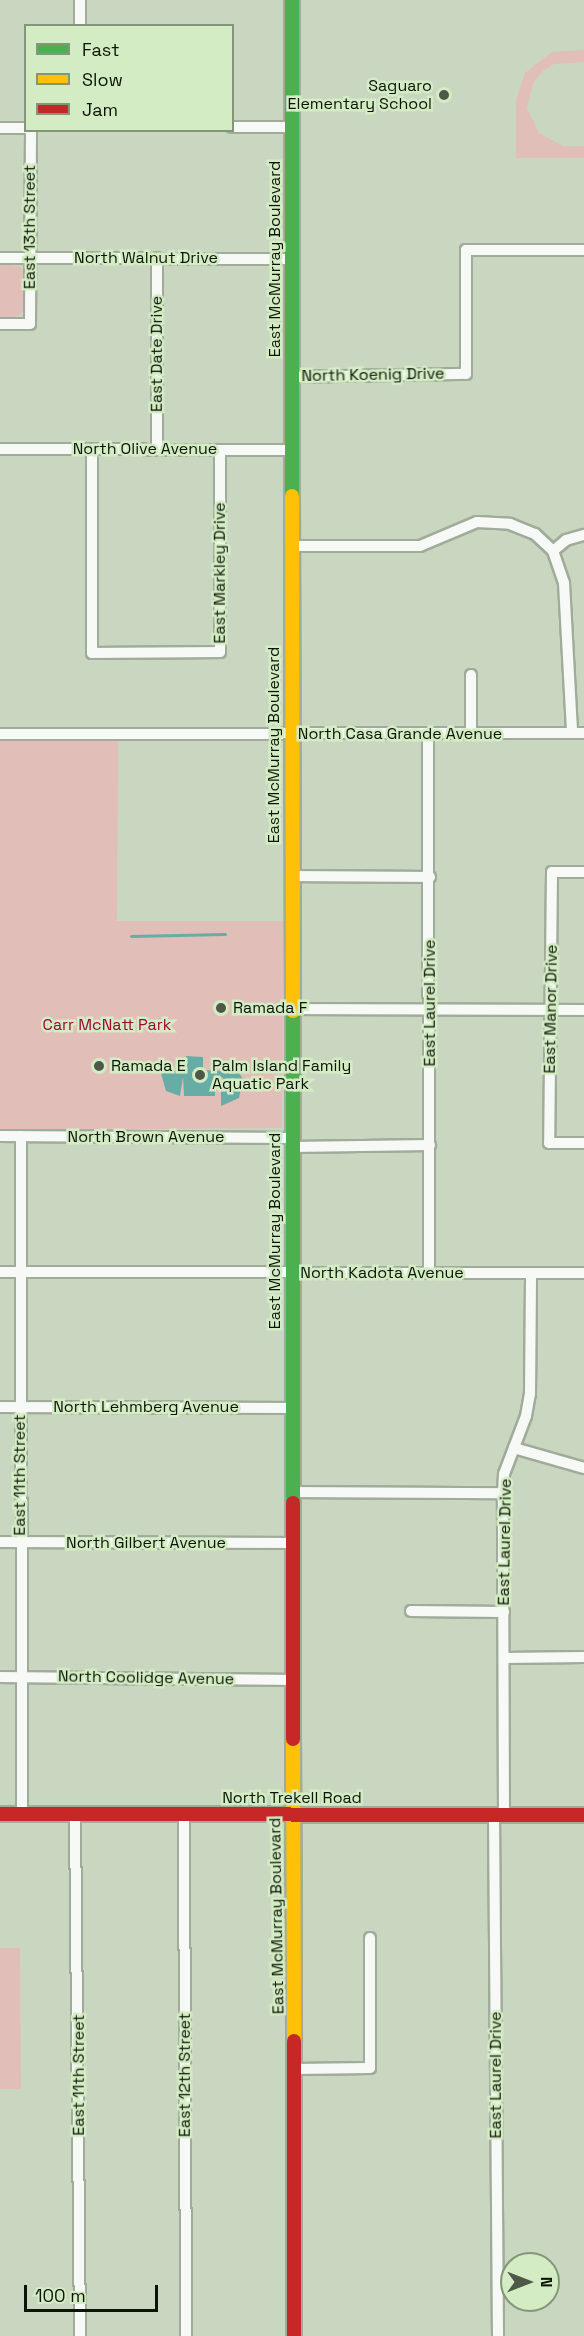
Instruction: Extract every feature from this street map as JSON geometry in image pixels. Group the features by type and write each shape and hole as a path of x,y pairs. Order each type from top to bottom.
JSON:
{"street":[{"path":"80,0 80,24"},
{"name":"East McMurray Boulevard","path":"292,0 291,1492 295,2068 294,2336"},
{"path":"234,127 291,127"},
{"path":"0,128 24,128"},
{"name":"East 13th Street","path":"0,324 30,324 31,132"},
{"name":"North Koenig Drive","path":"291,377 466,374 466,250 584,250"},
{"name":"North Walnut Drive","path":"0,258 291,259"},
{"name":"East Date Drive","path":"157,258 157,449"},
{"name":"North Olive Avenue","path":"0,449 291,450"},
{"name":"East Markley Drive","path":"92,449 92,653 220,652 220,450"},
{"path":"291,546 420,546 477,522 510,524 535,534 553,551 564,583 578,734"},
{"path":"553,551 566,540 584,536"},
{"path":"471,675 471,734"},
{"name":"North Casa Grande Avenue","path":"0,734 578,734"},
{"name":"East Laurel Drive","path":"428,734 429,1273"},
{"name":"East Manor Drive","path":"584,872 552,872 549,1143 584,1143"},
{"path":"291,876 430,877"},
{"path":"292,1009 584,1010"},
{"name":"North Brown Avenue","path":"0,1136 430,1145"},
{"name":"East 11th Street","path":"21,1136 22,1814"},
{"name":"North Kadota Avenue","path":"0,1272 584,1273"},
{"name":"East Laurel Drive","path":"498,2336 499,1815 504,1658 503,1493 504,1474 530,1394 531,1273"},
{"name":"North Lehmberg Avenue","path":"0,1407 292,1408"},
{"path":"514,1448 584,1468"},
{"path":"291,1492 503,1493"},
{"name":"North Gilbert Avenue","path":"0,1542 292,1543"},
{"path":"411,1611 504,1612"},
{"path":"504,1658 584,1657"},
{"name":"North Coolidge Avenue","path":"0,1677 293,1680"},
{"name":"North Trekell Road","path":"0,1814 584,1815"},
{"name":"East 11th Street","path":"75,1814 80,2336"},
{"name":"East 12th Street","path":"184,1815 186,2336"},
{"path":"295,2068 370,2068 370,1938"}],"green space":[{"path":"584,50 584,62 554,64 544,70 533,83 527,108 539,133 563,146 584,146 584,158 516,158 516,100 525,73 552,52"},
{"path":"0,263 21,267 26,277 26,304 21,314 12,318 0,318"},
{"name":"Carr McNatt Park","path":"0,741 118,741 117,921 284,921 282,1128 0,1130"},
{"path":"0,1948 20,1948 21,2089 0,2089"}],"water":[{"path":"186,1056 203,1057 203,1070 226,1071 229,1063 234,1066 243,1079 239,1098 221,1106 221,1091 228,1085 222,1077 215,1077 215,1096 184,1096 183,1077 180,1096 166,1091 160,1070 186,1071"}],"waterway":[{"path":"131,936 225,934"}],"traffic: fast":[{"path":"292,0 292,496"},
{"path":"293,1011 293,1503"}],"traffic: slow":[{"path":"292,496 293,1011"},
{"path":"293,1739 294,2041"}],"traffic: jam":[{"path":"293,1503 293,1739"},
{"path":"0,1814 584,1815"},
{"path":"294,2041 294,2336"}],"place":[{"name":"Saguaro Elementary School","path":"444,95"},
{"name":"Ramada F","path":"221,1008"},
{"name":"Ramada E","path":"99,1066"},
{"name":"Palm Island Family Aquatic Park","path":"200,1075"}]}
